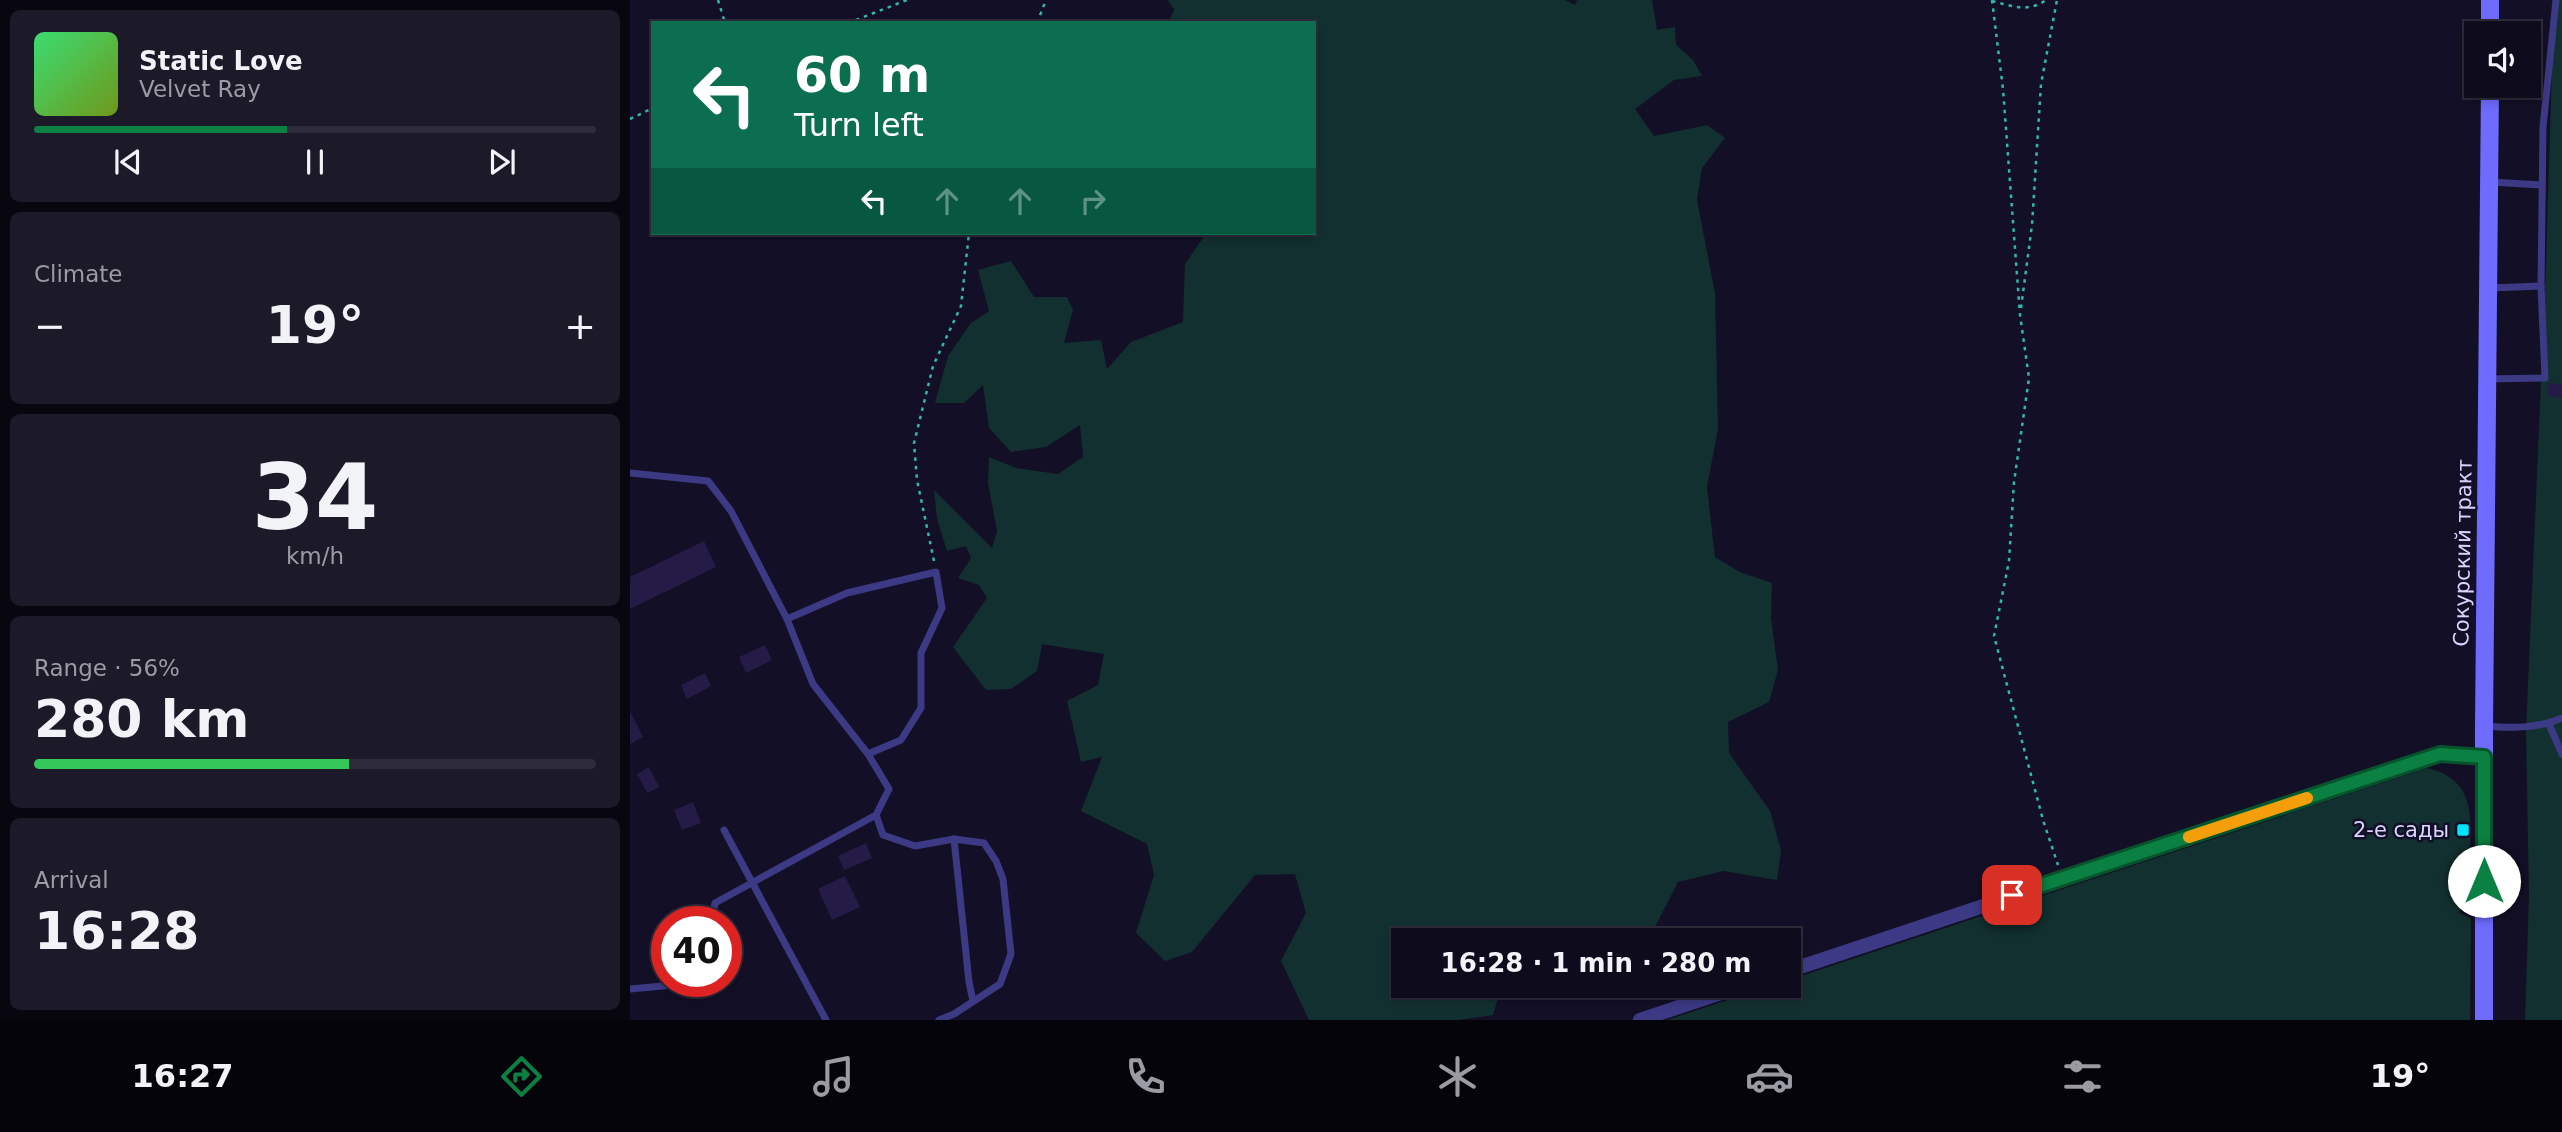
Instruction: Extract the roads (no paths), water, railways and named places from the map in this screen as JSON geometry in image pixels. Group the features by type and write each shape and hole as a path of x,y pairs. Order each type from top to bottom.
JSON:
{"street":[{"path":"2490,0 2490,21"},
{"name":"Сокурский тракт","path":"2484,1020 2490,98"},
{"path":"1801,967 2440,754 2484,757"},
{"path":"1640,1020 1678,1012 1713,998"}],"lane":[{"path":"2487,379 2545,377 2541,286 2543,127 2556,0"},
{"path":"2489,182 2542,185"},
{"path":"2488,288 2541,286"},
{"path":"630,473 708,481 732,511 787,619 813,684 868,754 889,789 876,815 715,903 714,906"},
{"path":"787,619 847,593 936,572 942,608 921,653 921,708 901,740 868,754"},
{"path":"2484,726 2509,728 2549,724 2562,718"},
{"path":"2549,724 2562,754"},
{"path":"876,815 883,835 915,846 954,839 984,843 996,861 1003,879 1011,954 1000,984 939,1020"},
{"path":"724,830 827,1020"},
{"path":"954,839 973,1001"},
{"path":"630,989 651,987"}],"place":[{"name":"2-е сады","path":"2463,830"}]}
